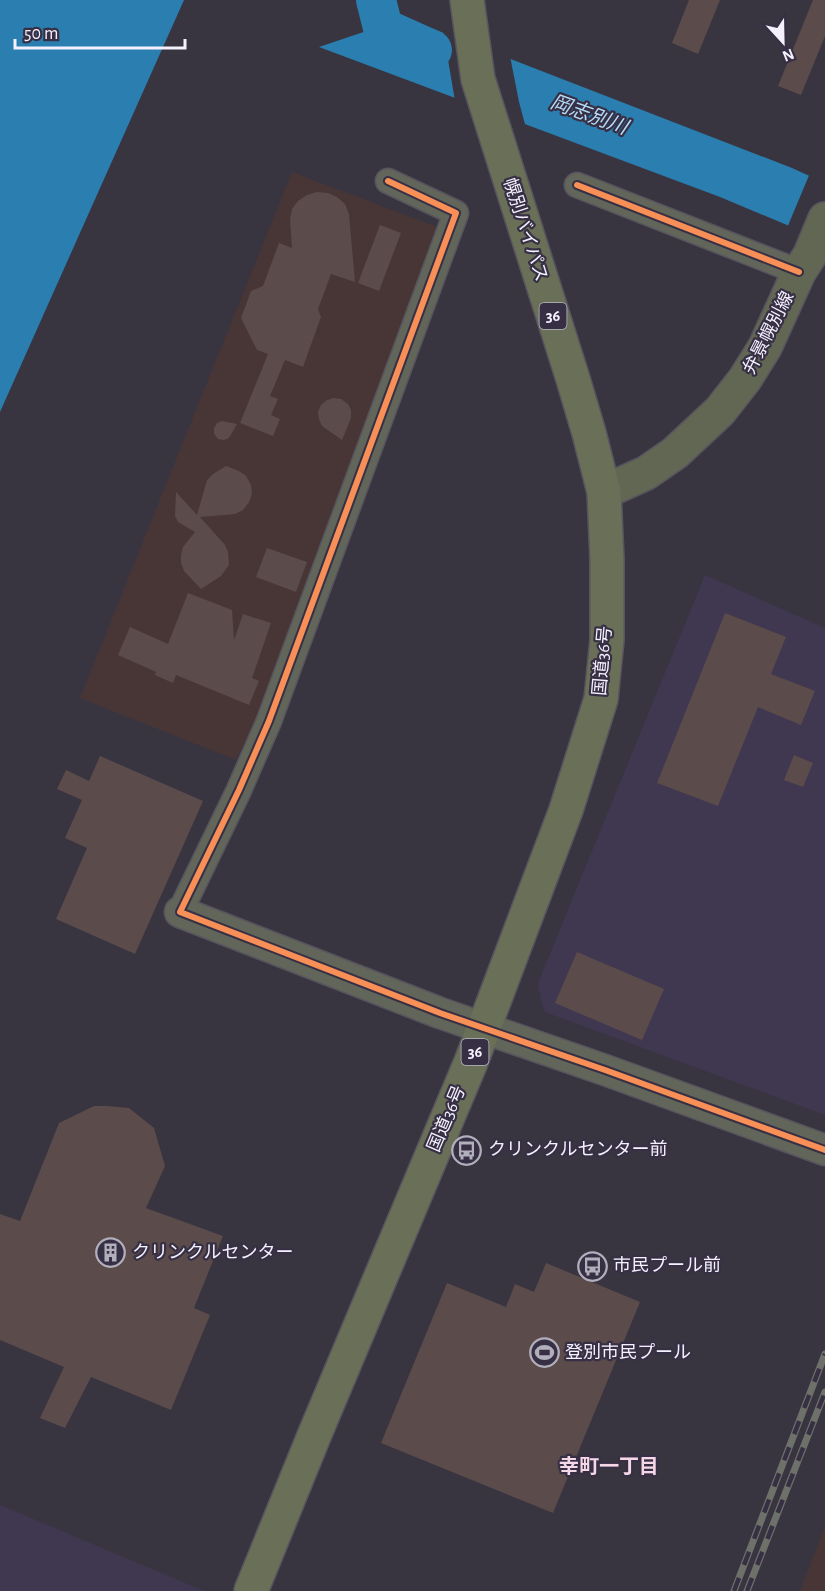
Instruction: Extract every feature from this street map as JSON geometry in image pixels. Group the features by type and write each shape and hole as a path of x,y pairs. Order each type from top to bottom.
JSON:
{"highway":[{"name":"幌別バイパス","path":"467,6 478,79 569,367 604,492"},
{"name":"国道36号","path":"251,1591 466,1073 566,810 601,699 607,640 604,492"}],"main road":[{"name":"弁景幌別線","path":"604,492 646,473 675,453 720,411 745,379 765,347 825,219"}],"street":[{"path":"388,181 456,213 269,721 239,790 180,912 440,1013 825,1150"},
{"path":"577,184 805,263"}],"shaded area":[{"path":"292,172 437,227 265,703 236,760 80,698"},
{"path":"705,575 825,628 825,1115 545,1012 541,1001 538,983"},
{"path":"0,1505 204,1591 0,1591"},
{"path":"825,1527 825,1591 800,1591"}],"water":[{"path":"0,0 184,0 0,412"},
{"path":"405,18 792,168 825,183 825,241 720,197 319,47"}],"pier":[{"path":"443,30 510,56 526,128 455,101"},
{"path":"810,173 825,180 825,244 787,228"}],"building":[{"path":"689,0 720,0 698,54 672,43"},
{"path":"813,0 825,0 825,36 801,95 778,86"},
{"path":"317,192 328,193 345,204 349,214 355,282 331,274 318,309 321,317 303,367 285,360 270,396 278,399 271,415 280,419 273,436 240,423 268,354 257,350 241,318 251,291 263,286 279,243 292,248 290,219 292,209 298,201"},
{"path":"380,225 401,233 379,291 358,283"},
{"path":"334,398 341,399 348,404 351,410 351,418 342,440 322,426 319,419 318,412 321,405"},
{"path":"222,421 237,424 229,438 224,440 218,439 214,434 217,423"},
{"path":"226,466 246,476 251,485 252,494 243,510 235,514 200,517 225,545 229,565 221,576 201,589 184,571 181,563 183,547 195,532 178,522 175,516 176,492 197,515 207,480"},
{"path":"267,548 307,562 296,592 256,577"},
{"path":"188,593 232,610 234,640 243,614 271,623 252,678 259,681 249,705 176,675 173,683 155,675 156,672 118,655 130,627 168,644"},
{"path":"725,613 786,637 771,674 815,691 801,725 758,707 718,806 657,783"},
{"path":"794,755 813,763 803,787 784,780"},
{"path":"100,756 203,801 135,954 56,919 87,848 65,838 82,800 57,789 66,770 89,781"},
{"path":"577,952 664,989 642,1040 555,1003"},
{"name":"クリンクルセンター","path":"94,1106 129,1108 154,1128 165,1166 146,1208 223,1236 194,1308 210,1315 171,1410 91,1377 65,1428 40,1418 64,1367 0,1340 0,1214 20,1221 59,1123"},
{"path":"546,1263 640,1302 553,1513 381,1443 447,1283 506,1307 515,1284 534,1292"}],"waterway":[{"name":"岡志別川","path":"376,0 383,28 432,50"}],"railway":[{"path":"734,1591 825,1354"},
{"path":"747,1591 825,1392"}],"cycle path":[{"path":"388,181 456,213 269,721 239,790 180,912 440,1013 825,1150"},
{"path":"577,185 799,272"}],"place":[{"name":"クリンクルセンター前","path":"467,1150"},
{"name":"クリンクルセンター","path":"111,1253"},
{"name":"市民プール前","path":"592,1266"},
{"name":"登別市民プール","path":"544,1353"}],"district":[{"name":"幸町一丁目","path":"609,1467"}]}
